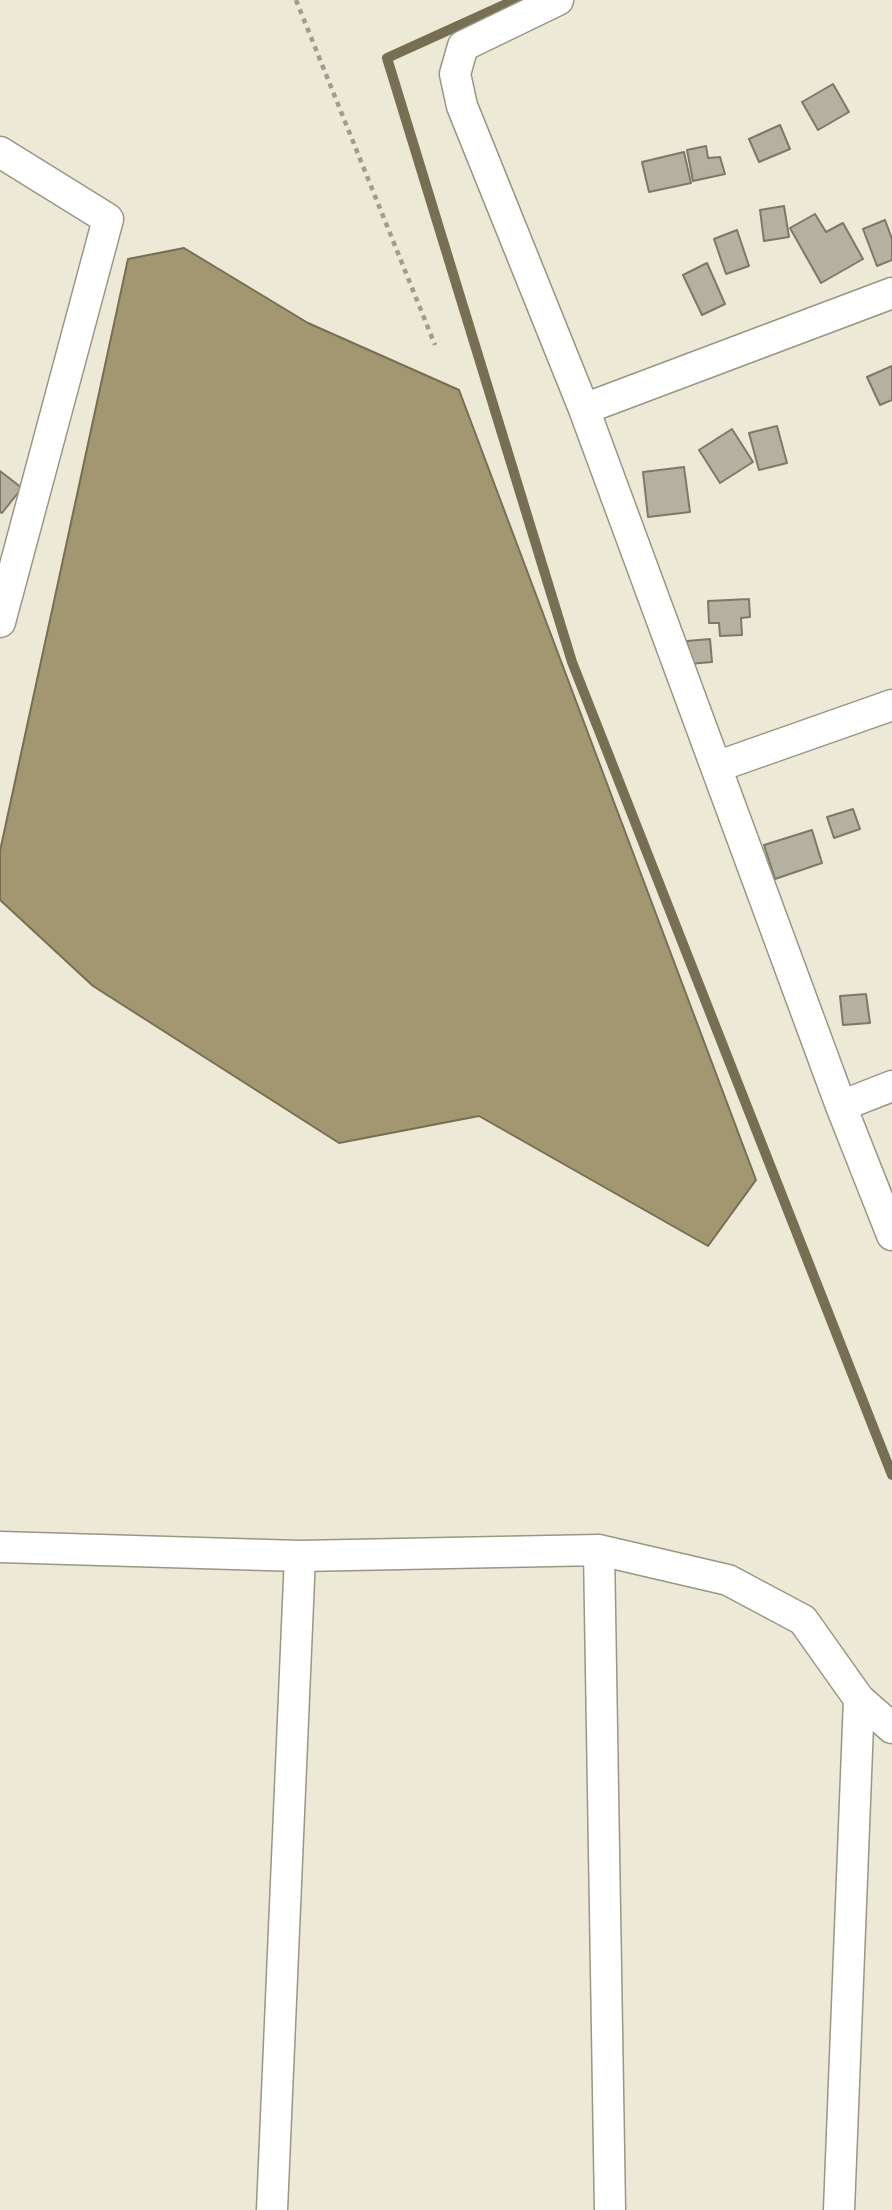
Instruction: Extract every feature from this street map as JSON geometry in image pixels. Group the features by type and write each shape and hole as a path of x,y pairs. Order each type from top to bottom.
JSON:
{"street":[{"path":"558,0 463,46 455,74 462,106 584,409 841,1106 892,1235"},
{"path":"0,152 108,219 0,622"},
{"path":"584,409 892,293"},
{"path":"716,767 892,705"},
{"path":"841,1106 892,1086"},
{"path":"0,1548 300,1556 599,1550 728,1580 803,1620 859,1699 892,1728"},
{"path":"599,1550 610,2210"},
{"path":"272,2210 300,1556"},
{"path":"839,2210 859,1699"}],"path":[{"path":"296,0 435,345"}],"shaded area":[{"path":"184,248 308,323 459,390 756,1180 708,1246 479,1116 339,1143 93,986 0,900 0,851 128,259"}],"building":[{"path":"833,84 849,112 818,130 802,102"},
{"path":"780,125 790,149 759,162 749,139"},
{"path":"706,146 708,158 720,157 725,174 693,181 687,150"},
{"path":"684,152 691,183 649,192 642,162"},
{"path":"784,206 789,237 764,241 760,210"},
{"path":"815,214 826,232 843,223 863,259 821,283 790,228"},
{"path":"885,220 892,239 892,260 877,266 863,229"},
{"path":"737,230 749,266 726,274 714,239"},
{"path":"707,263 725,304 702,315 683,275"},
{"path":"892,366 892,400 880,405 867,377"},
{"path":"777,426 787,463 759,470 749,433"},
{"path":"732,429 753,462 720,483 699,450"},
{"path":"684,467 690,512 648,517 643,472"},
{"path":"0,471 22,488 2,513 0,512"},
{"path":"749,599 750,617 741,618 742,635 720,636 719,623 709,623 708,601"},
{"path":"710,639 712,662 689,664 687,641"},
{"path":"853,809 860,829 834,838 827,817"},
{"path":"812,830 822,863 775,879 764,845"},
{"path":"866,994 870,1023 843,1025 840,996"}],"waterway":[{"path":"515,0 387,58 572,662 892,1475"}]}
